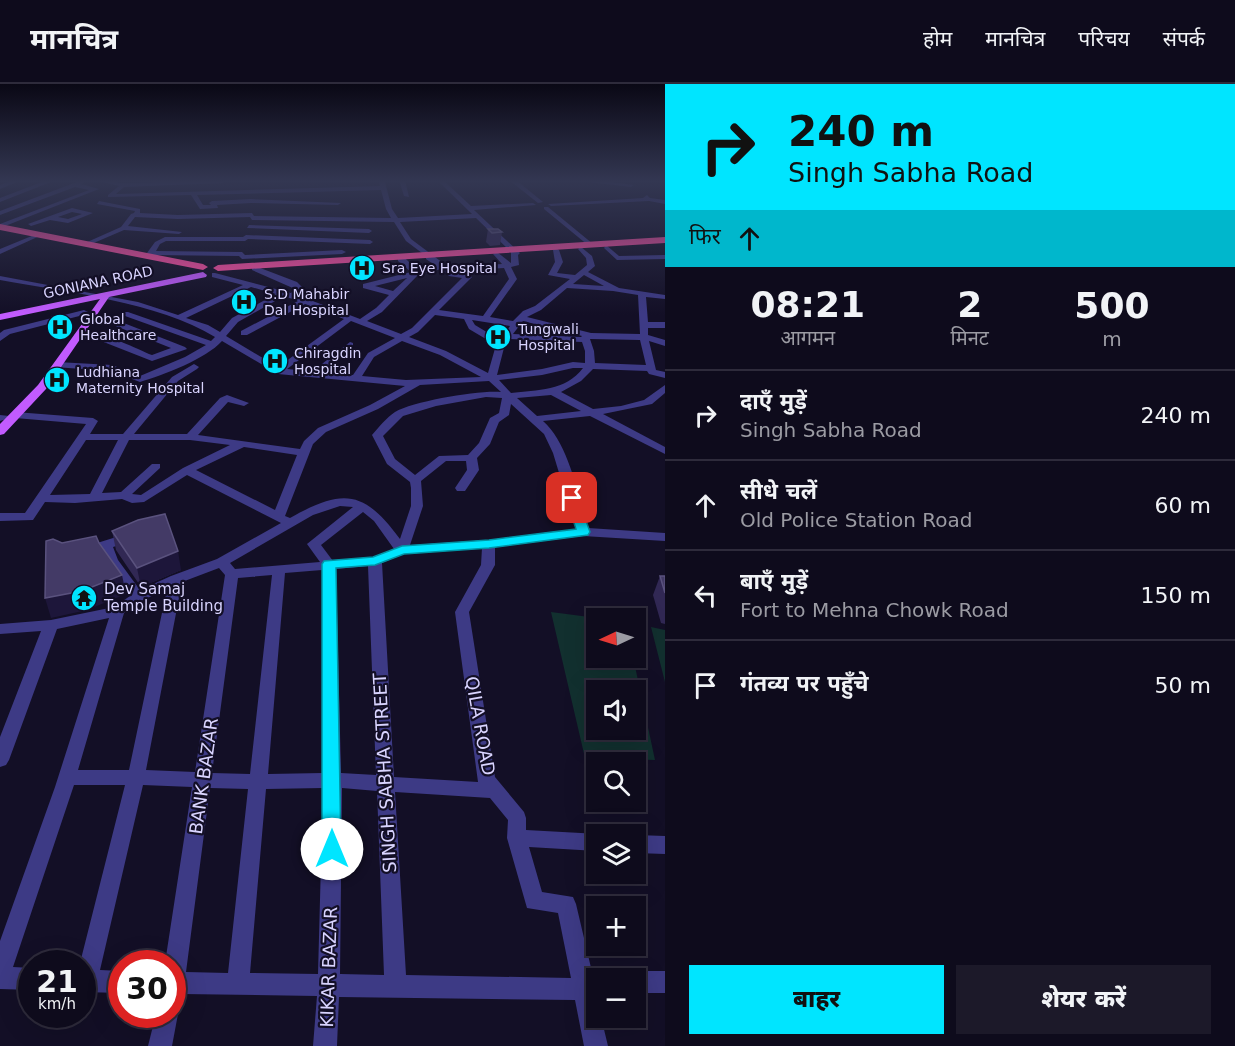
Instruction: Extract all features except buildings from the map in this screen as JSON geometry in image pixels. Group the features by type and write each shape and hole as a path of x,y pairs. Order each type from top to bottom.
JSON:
{"highway":[{"path":"0,227 200,272 665,242"},
{"path":"0,227 149,255 200,272"},
{"path":"218,272 243,257 496,254 591,245 665,242"}],"main road":[{"name":"GONIANA ROAD","path":"0,316 200,272"},
{"path":"0,431 5,418 34,388 93,296"},
{"path":"5,418 42,387 78,335 93,296"}],"street":[{"path":"16,229 29,225"},
{"path":"157,225 157,230"},
{"path":"243,257 249,225"},
{"path":"282,253 294,225"},
{"path":"149,255 214,254 243,257 282,253 345,256 339,241 344,225"},
{"path":"355,379 371,355 415,330 468,277 452,274 408,240 399,225"},
{"path":"394,294 366,286 445,268 516,265 514,252 485,225"},
{"path":"569,225 591,245"},
{"path":"87,244 123,228 370,242"},
{"path":"149,255 158,243 165,239 225,240 247,234 292,229 369,231"},
{"path":"0,252 39,235"},
{"path":"214,254 225,240"},
{"path":"606,247 617,258 665,257"},
{"path":"491,378 503,340 518,321 591,266 589,258 581,249"},
{"path":"556,250 559,262 552,275 579,274 617,290"},
{"path":"485,319 513,279 496,254"},
{"path":"401,259 416,273"},
{"path":"140,379 198,354 213,345 235,320 300,289 294,284 255,268"},
{"path":"0,272 36,283"},
{"path":"218,272 288,295 443,353 491,378 504,389 519,408 535,418 549,432 559,453 583,532"},
{"path":"359,323 379,310 416,273"},
{"path":"0,278 36,283 143,306 205,327 278,371 355,379 421,382 542,372 573,364 651,368"},
{"path":"178,318 224,299 251,284"},
{"path":"565,286 665,297"},
{"path":"642,293 644,337 652,372 665,375"},
{"path":"244,333 304,301"},
{"path":"97,336 103,326 143,306"},
{"path":"2,335 84,312"},
{"path":"434,312 518,321 587,338"},
{"path":"128,314 213,345"},
{"path":"469,317 468,320 472,327 503,340 644,337 665,343"},
{"path":"278,371 320,338 349,319"},
{"path":"111,321 198,354"},
{"path":"643,325 665,325"},
{"path":"78,335 97,336 152,358 178,348"},
{"path":"402,550 415,517 420,491 415,480 394,467 385,454 377,435 399,414 434,403 486,394 508,396 553,392 583,378 590,365 587,338"},
{"path":"314,375 350,345"},
{"path":"57,364 112,369 168,388"},
{"path":"95,496 126,437 175,379 194,367"},
{"path":"278,517 308,443 322,430 374,407 421,382"},
{"path":"535,418 621,409 648,402 665,388"},
{"path":"553,392 665,451"},
{"path":"415,480 443,458 471,458 484,444 494,420 504,415 508,396"},
{"path":"190,437 227,398 244,403"},
{"path":"0,517 29,517 93,421 5,418"},
{"path":"82,437 190,437 303,453"},
{"path":"42,498 75,499 123,495 132,499 144,498 187,470 243,443"},
{"path":"460,488 473,470 471,458"},
{"path":"123,495 156,466"},
{"path":"187,470 291,523"},
{"path":"227,568 311,511 339,502 356,502 371,511 402,550"},
{"path":"329,564 314,544 362,506"},
{"path":"0,629 51,625 118,611 138,597 176,579 227,568 279,569 375,561 402,550 489,544 583,532 665,537"},
{"path":"77,554 106,547 134,536"},
{"name":"QILA ROAD","path":"489,544 488,565 462,612 486,780 517,818 517,838 534,901 566,904 586,976"},
{"path":"106,547 112,561 138,597"},
{"name":"SINGH SABHA STREET","path":"375,561 395,986"},
{"name":"KIKAR BAZAR","path":"326,1046 330,985 332,780 329,564"},
{"name":"BANK BAZAR","path":"178,950 204,779 227,568"},
{"path":"238,982 279,569"},
{"path":"93,950 136,777 176,579"},
{"path":"0,972 118,611"},
{"path":"0,760 51,625"},
{"path":"65,778 136,777 258,782 332,780 495,791"},
{"path":"517,838 586,841"},
{"path":"646,844 665,845"},
{"path":"0,978 18,979"},
{"path":"186,985 238,982 395,986 586,983"},
{"path":"646,982 665,982"},
{"path":"160,1046 164,1028"},
{"path":"594,1028 596,1046"}],"green space":[{"path":"551,612 586,617 586,668 635,668 638,680 586,680 586,740 646,740 646,718 655,760 646,760 646,752 586,752 586,758"},
{"path":"651,627 665,630 665,682"}],"place":[{"name":"Sra Eye Hospital","path":"362,268"},
{"name":"S.D Mahabir Dal Hospital","path":"244,302"},
{"name":"Global Healthcare","path":"60,327"},
{"name":"Tungwali Hospital","path":"498,337"},
{"name":"Chiragdin Hospital","path":"275,361"},
{"name":"Ludhiana Maternity Hospital","path":"57,380"},
{"name":"Dev Samaj Temple Building","path":"84,598"}],"route":[{"path":"332,849 329,564 375,561 402,550 489,544 583,532 572,498"}]}
